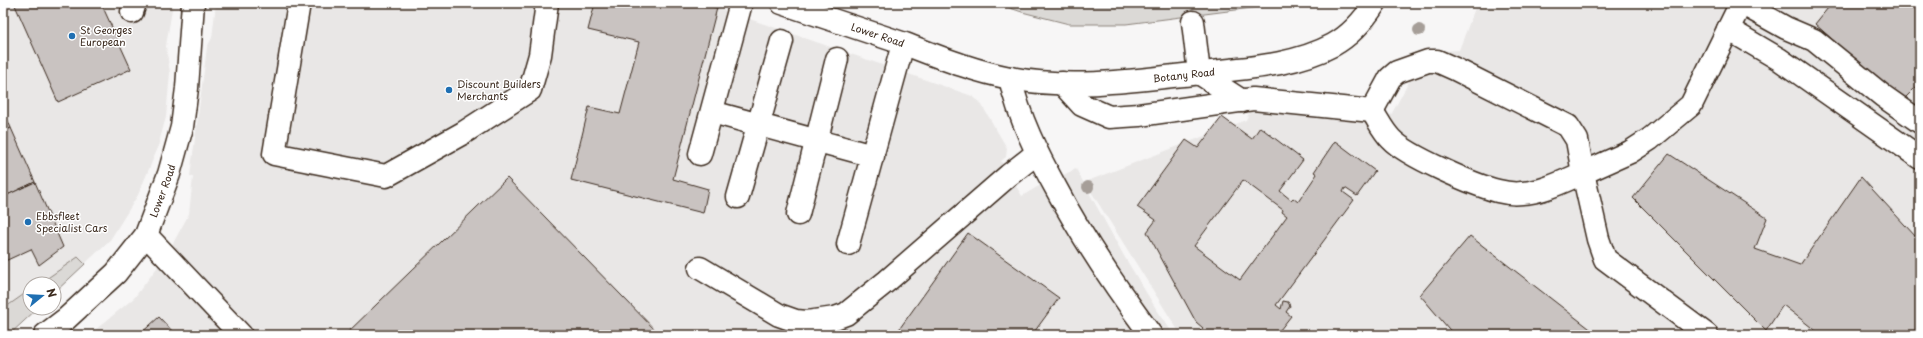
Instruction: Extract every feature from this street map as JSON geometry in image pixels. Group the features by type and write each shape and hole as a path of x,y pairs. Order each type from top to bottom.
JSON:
{"street":[{"name":"Lower Road","path":"45,335 66,319 116,273 146,235 169,174 182,127 187,88 193,3"},
{"path":"300,3 274,154 386,176 463,133 530,90 540,55 547,3"},
{"path":"700,154 741,3"},
{"name":"Lower Road","path":"782,3 972,69"},
{"name":"Botany Road","path":"972,69 1010,78 1062,83 1119,82 1246,68 1295,59 1316,53 1345,37 1364,18 1375,3"},
{"path":"1062,83 1082,105 1109,117 1253,99 1372,111 1391,138 1403,148 1461,177 1497,191 1513,194 1527,193 1556,184 1630,152 1650,139 1691,105 1741,3 1786,28 1814,40 1883,96 1920,122"},
{"path":"1193,22 1199,73 1242,101"},
{"path":"1728,29 1779,59 1920,158"},
{"path":"738,197 782,41"},
{"path":"848,244 903,44"},
{"path":"798,214 818,142 837,59"},
{"path":"1372,111 1394,74 1416,64 1428,61 1437,62 1455,69 1568,126 1576,140 1598,239 1605,259 1707,335"},
{"path":"1010,78 1016,102 1037,153 1082,236 1151,335"},
{"path":"712,112 873,156"},
{"path":"700,268 779,315 796,321 807,322 835,318 846,314 887,281 1009,175 1037,153"},
{"path":"146,235 241,335"}],"shaded area":[{"path":"3,3 173,3 166,46 170,73 166,117 157,150 138,195 110,240 62,285 62,276 22,276 22,316 29,316 9,335 3,335"},
{"path":"216,3 718,3 718,8 972,96 980,102 1007,148 1006,157 1001,161 1022,196 1037,187 1076,169 1124,256 1174,335 89,335 134,298 166,256 189,214 193,177 190,176 207,47 212,38"},
{"path":"995,3 1291,3 1126,24 1069,24 1022,12"},
{"path":"1477,3 1920,3 1920,335 1181,335 1085,182 1246,120 1258,92 1391,115 1425,52 1459,50"},
{"path":"78,257 85,264 62,286 62,276 51,276"},
{"path":"22,296 22,316 29,316 9,335 3,335 3,309"}],"building":[{"name":"St Georges European","path":"14,3 101,3 131,69 58,102"},
{"path":"595,3 701,3 717,8 673,179 708,189 703,213 571,180 589,107 620,114 639,42 588,30"},
{"path":"1832,3 1920,3 1920,83 1902,101 1815,24"},
{"path":"3,109 11,128 3,132"},
{"path":"1222,117 1252,139 1260,127 1303,160 1280,191 1291,200 1293,198 1298,202 1317,174 1314,172 1335,141 1375,171 1357,196 1345,188 1343,192 1354,200 1276,305 1281,309 1283,301 1288,302 1290,306 1286,312 1291,316 1276,335 1206,335 1200,331 1203,328 1196,322 1147,232 1156,220 1137,207 1186,140 1198,148","holes":["1243,180 1283,210 1282,212 1287,216 1240,280 1194,246"]},
{"path":"11,128 35,182 3,197 3,132"},
{"path":"1669,154 1767,218 1755,249 1800,265 1861,177 1916,237 1920,232 1920,335 1821,335 1783,305 1766,331 1633,198"},
{"path":"507,178 660,335 345,335"},
{"name":"Ebbsfleet Specialist Cars","path":"35,182 63,247 39,265 31,249 3,262 3,197"},
{"path":"968,233 1059,298 1032,335 895,335"},
{"path":"1470,236 1598,335 1454,335 1420,295"},
{"path":"159,317 176,335 139,335"}],"place":[{"name":"St Georges European","path":"72,36"},
{"name":"Discount Builders Merchants","path":"449,90"},
{"name":"Ebbsfleet Specialist Cars","path":"28,222"}]}
